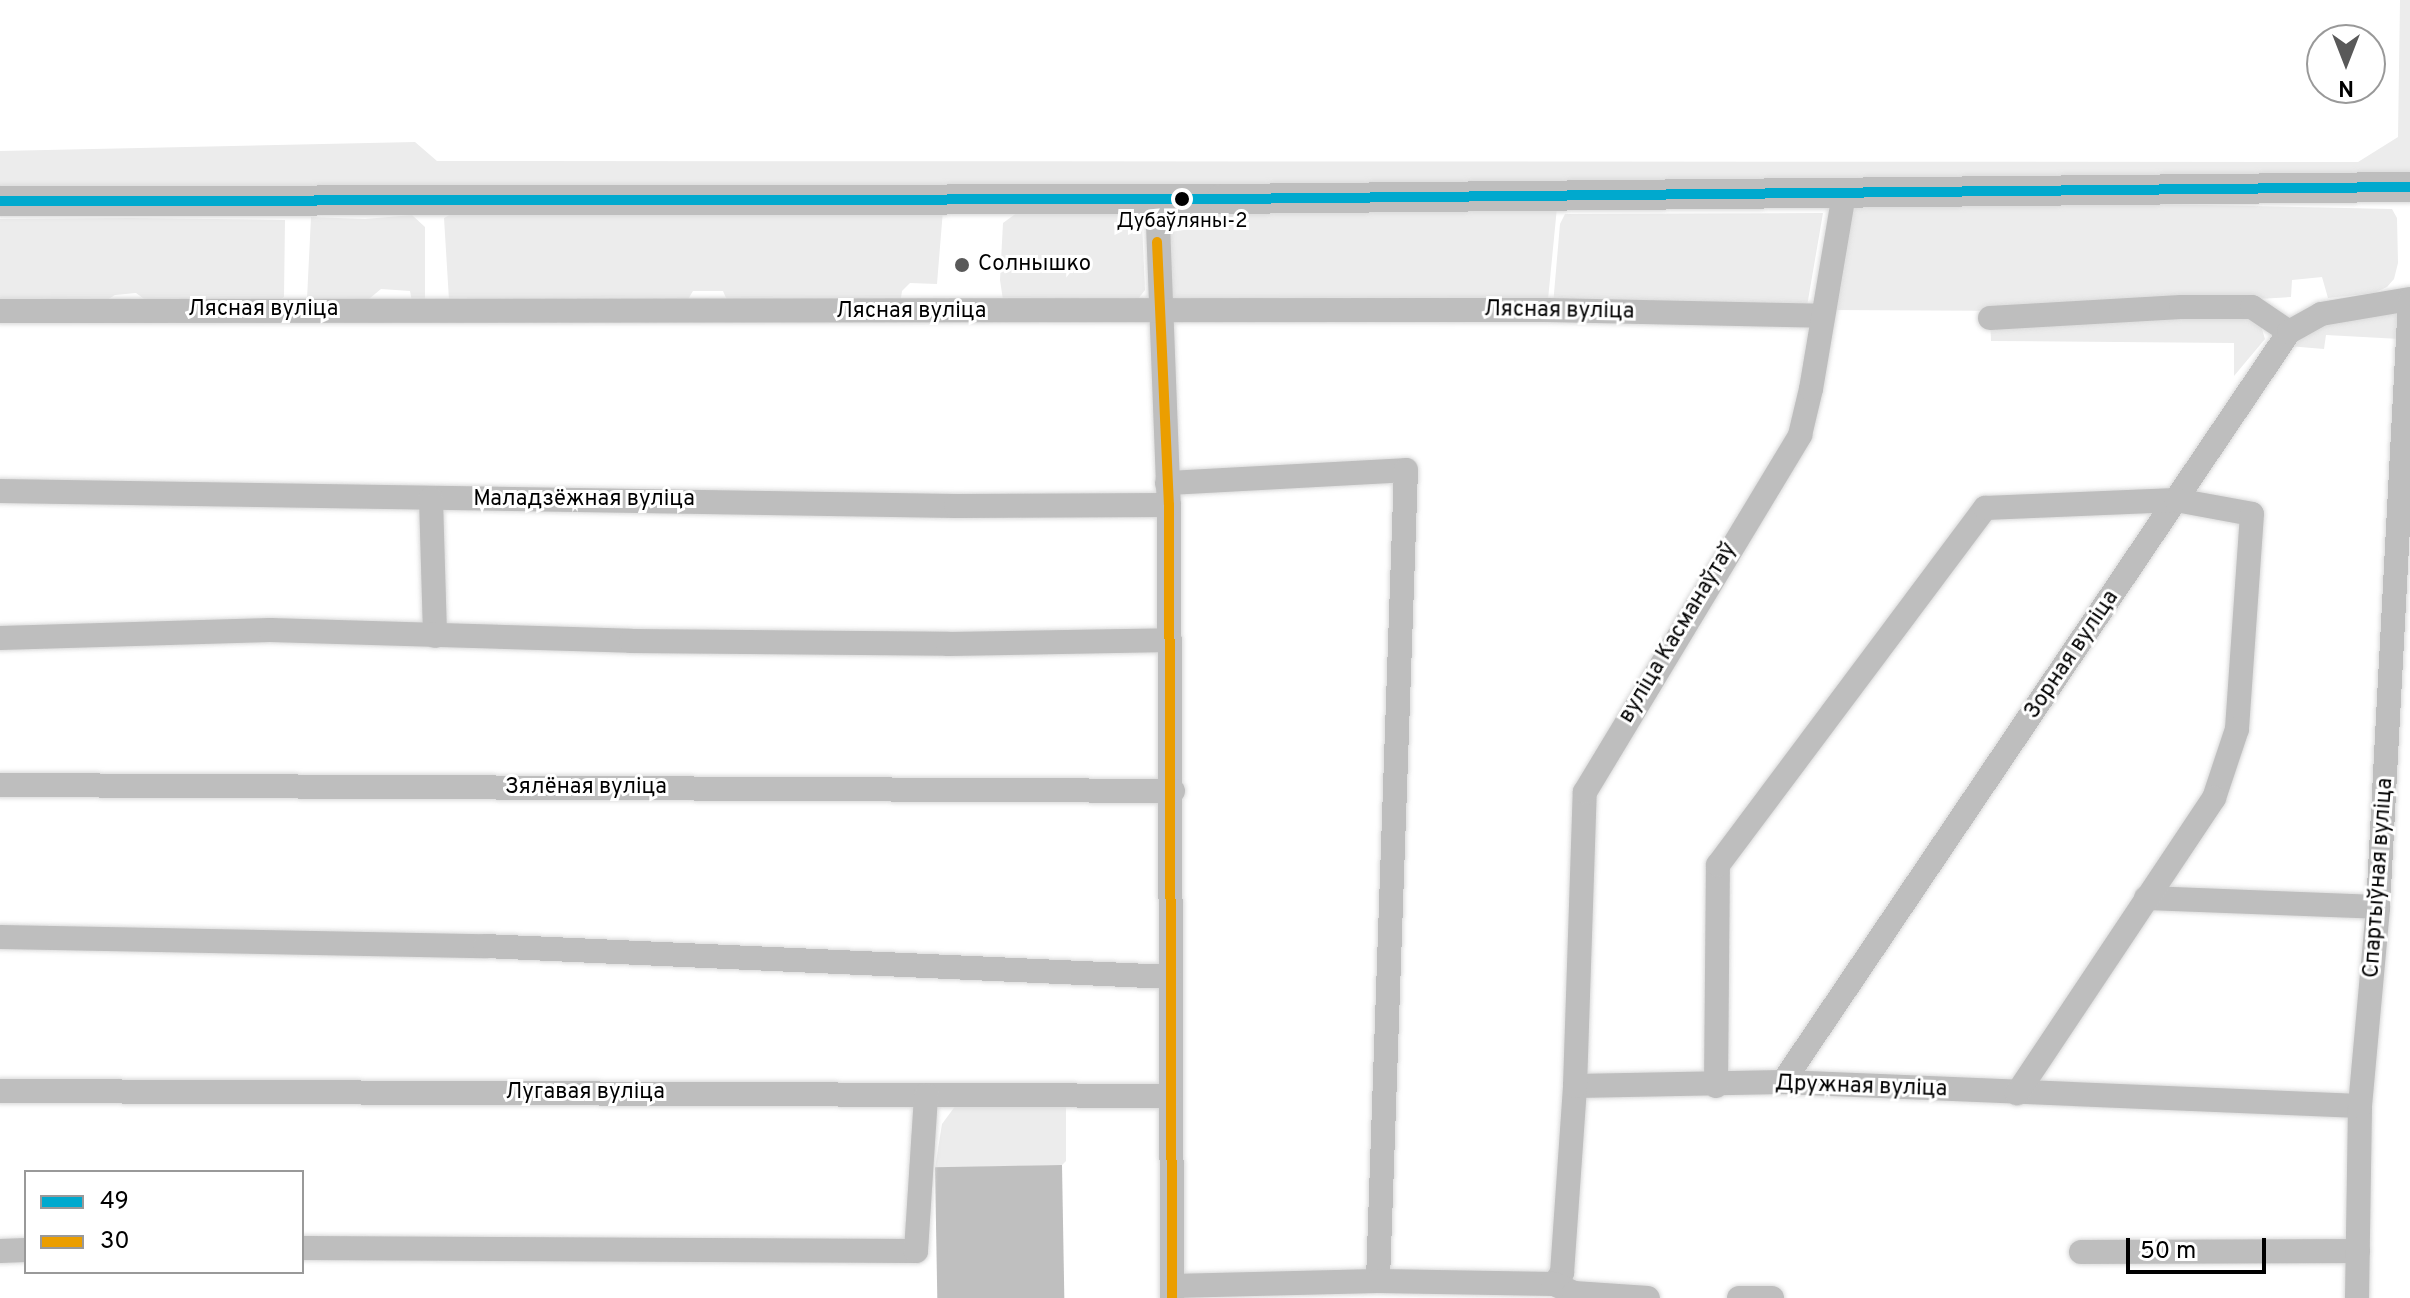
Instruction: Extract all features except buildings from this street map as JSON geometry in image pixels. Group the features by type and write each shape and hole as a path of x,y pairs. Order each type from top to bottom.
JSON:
{"main road":[{"path":"0,201 1157,198 2410,187"}],"street":[{"name":"вуліца Касманаўтаў","path":"1575,1086 1585,792 1800,435 1811,389 1844,194"},
{"path":"1157,198 1168,494 1173,791 1169,977 1172,1292 1378,1281 1481,1291 1554,1284 1574,1293 1648,1298"},
{"name":"Зорная вуліца","path":"1783,1082 2289,332 2321,314 2410,299"},
{"name":"Спартыўная вуліца","path":"2357,1298 2354,1106 2378,907 2410,299"},
{"path":"1990,318 2181,307 2252,307 2289,332"},
{"name":"Лясная вуліца","path":"0,311 1547,310 1822,316"},
{"name":"Маладзёжная вуліца","path":"0,491 431,499 1168,494 1406,470 1378,1281"},
{"path":"431,499 435,636"},
{"path":"1716,1086 1718,865 1985,508 2176,500 2252,514 2237,729 2214,798 2017,1093"},
{"path":"0,638 270,630 435,636 948,644 1170,640"},
{"name":"Зялёная вуліца","path":"0,785 1173,791"},
{"path":"2146,898 2378,907"},
{"path":"0,937 485,946 1169,977"},
{"name":"Дружная вуліца","path":"1575,1086 1716,1086 1783,1082 2354,1106"},
{"path":"1554,1284 1562,1273 1575,1086"},
{"name":"Лугавая вуліца","path":"0,1091 1170,1096"},
{"path":"304,1248 916,1251 926,1095"},
{"path":"0,1251 24,1250"},
{"path":"2081,1252 2358,1251"},
{"path":"1739,1298 1772,1298"}],"shaded area":[{"path":"2400,0 2410,0 2410,187 1558,197 1547,310 1159,311 1157,234 1204,227 1221,200 0,201 0,151 415,142 437,161 2358,162 2398,137"},
{"path":"2064,202 2392,209 2397,218 2398,263 2394,279 2387,287 2374,293 2328,298 2322,277 2292,280 2291,297 2063,311 1829,310 1852,203"},
{"path":"922,208 943,210 937,284 910,283 902,291 900,305 729,305 723,291 693,291 684,306 449,300 444,218 453,213 825,215"},
{"path":"1022,209 1122,211 1142,223 1145,290 1138,299 1003,300 1000,280 1003,223"},
{"path":"1823,213 1806,312 1553,305 1560,224 1565,214"},
{"path":"412,215 425,227 425,300 412,302 410,291 381,289 364,303 307,299 311,217 365,219"},
{"path":"0,219 285,220 284,297 275,303 147,301 136,293 115,295 102,303 0,299"},
{"path":"2401,311 2400,339 2326,335 2324,349 2288,346 2300,325"},
{"path":"2252,314 2260,323 2265,339 2234,376 2234,343 1991,341 1990,318"},
{"path":"956,1105 1066,1105 1066,1161 1062,1165 935,1168 942,1124"},
{"path":"1062,1165 1064,1298 937,1298 935,1167"}],"transit line":[{"name":"49","path":"0,201 1222,199 2410,187"},
{"name":"30","path":"1157,242 1169,505 1172,1298"}],"place":[{"name":"Дубаўляны-2","path":"1182,199"},
{"name":"Солнышко","path":"962,265"}]}
